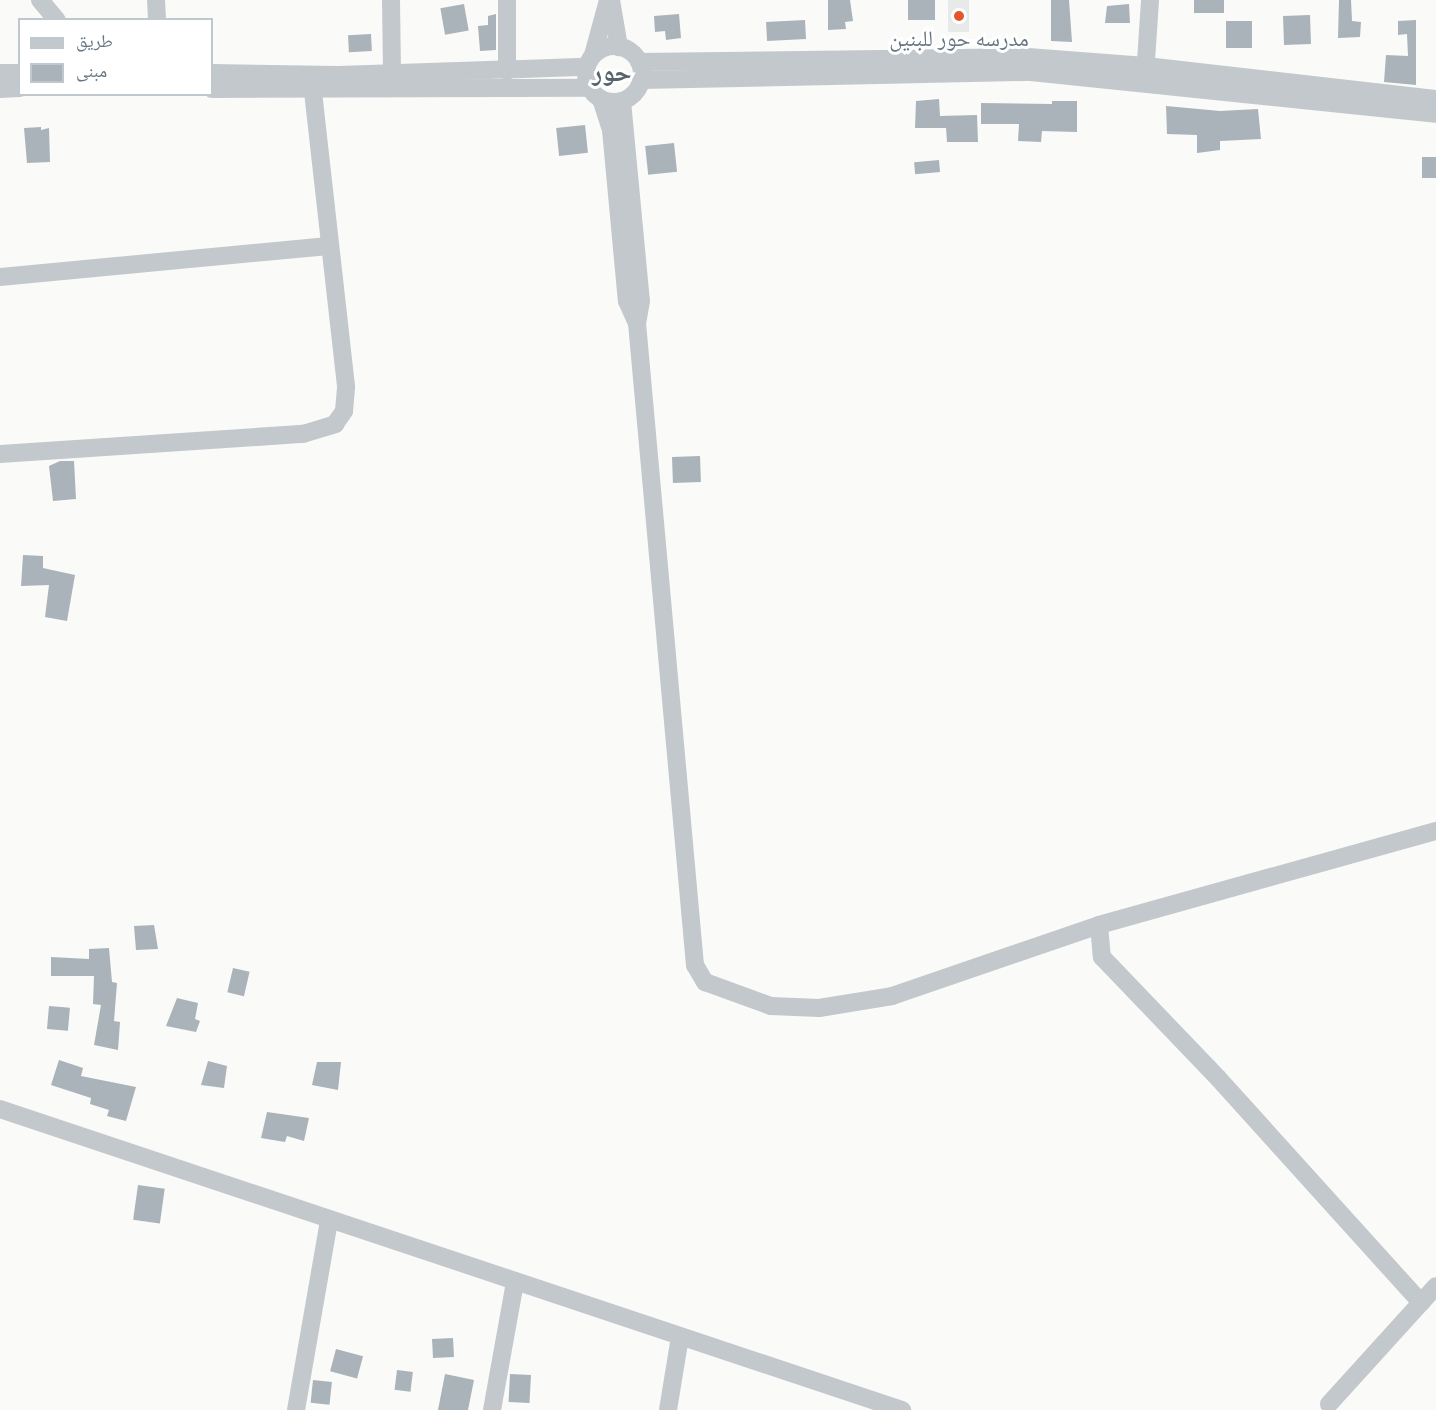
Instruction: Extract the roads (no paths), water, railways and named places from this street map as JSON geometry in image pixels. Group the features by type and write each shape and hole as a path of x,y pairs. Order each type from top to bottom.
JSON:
{"street":[{"path":"40,0 55,18"},
{"path":"156,0 157,18"},
{"path":"391,0 392,74"},
{"path":"507,0 507,71"},
{"path":"610,0 620,46 640,71"},
{"path":"610,0 590,61 596,93 611,130 627,301 637,322"},
{"path":"1145,75 1150,0"},
{"path":"213,73 392,74 507,71 590,61 605,47 620,46"},
{"path":"640,71 995,71 1145,75 1436,99"},
{"path":"213,88 596,93 622,101 635,93 640,71"},
{"path":"0,74 18,73"},
{"path":"1145,75 1436,114"},
{"path":"0,89 18,88"},
{"path":"0,454 303,435 335,424 344,411 346,386 328,246 313,90"},
{"path":"622,101 641,301 637,322 695,965 705,982 771,1006 819,1008 892,996 1099,925 1436,831"},
{"path":"0,277 328,246"},
{"path":"1099,925 1102,957 1218,1078 1421,1303"},
{"path":"0,1109 329,1221 902,1410"},
{"path":"296,1410 329,1221"},
{"path":"492,1410 515,1282"},
{"path":"1329,1404 1436,1286"},
{"path":"668,1410 680,1337"}],"place":[{"name":"مدرسه حور للبنين","path":"959,16"}],"district":[{"name":"حور","path":"612,73"}]}
